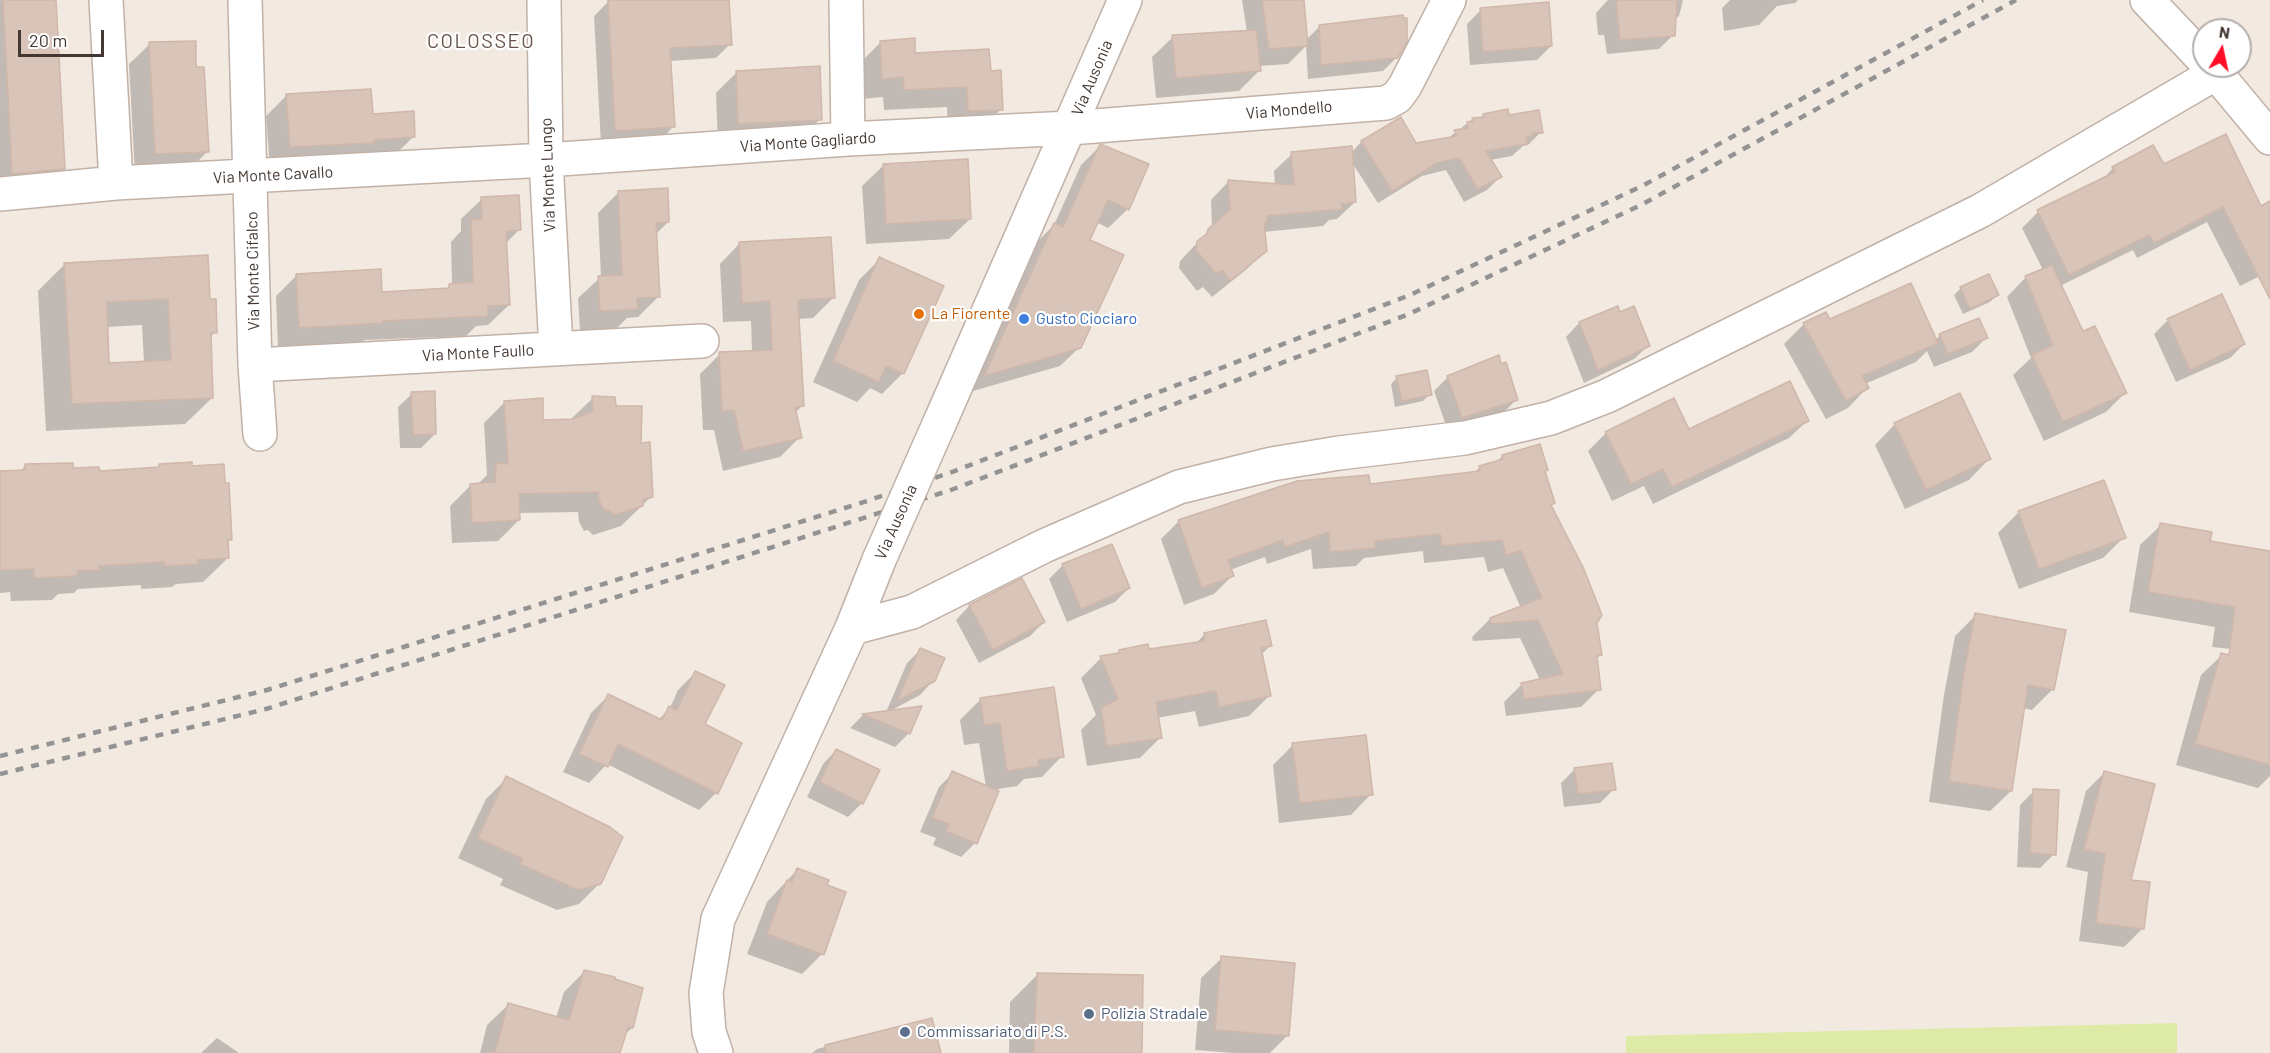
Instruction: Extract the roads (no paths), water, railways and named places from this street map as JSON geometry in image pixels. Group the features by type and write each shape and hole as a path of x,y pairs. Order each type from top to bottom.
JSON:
{"street":[{"path":"106,0 116,183"},
{"name":"Via Monte Cifalco","path":"245,0 255,365 260,434"},
{"name":"Via Monte Lungo","path":"544,0 546,160 556,349"},
{"path":"846,0 848,139"},
{"name":"Via Ausonia","path":"716,1053 710,1032 706,993 718,919 852,628 879,560 1125,0"},
{"name":"Via Mondello","path":"1070,128 1386,103 1397,98 1405,86 1449,0"},
{"path":"2147,0 2192,47"},
{"path":"852,628 912,612 1044,546 1179,487 1272,464 1466,438 1551,418 1588,403 1980,211 2192,77"},
{"path":"2220,78 2270,138"},
{"name":"Via Monte Gagliardo","path":"546,160 848,139 1070,128"},
{"name":"Via Monte Cavallo","path":"0,194 116,183 546,160"},
{"name":"Via Monte Faullo","path":"255,365 702,341"}],"railway":[{"path":"0,756 267,690 867,501 952,472 1410,295 1642,186 1983,0"},
{"path":"0,774 266,709 951,490 1409,314 1641,205 2016,0"}],"place":[{"name":"La Fiorente","path":"919,314"},
{"name":"Gusto Ciociaro","path":"1024,319"},
{"name":"Polizia Stradale","path":"1089,1014"},
{"name":"Commissariato di P.S.","path":"905,1032"}],"district":[{"name":"COLOSSEO","path":"481,41"}]}
